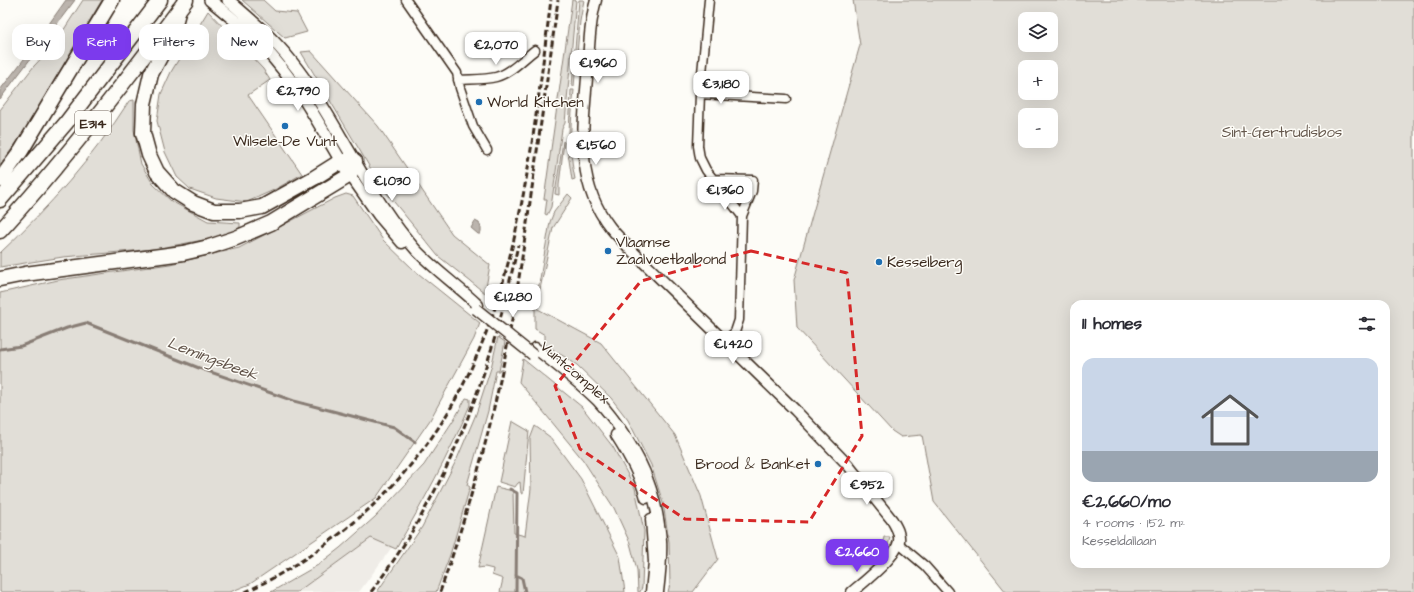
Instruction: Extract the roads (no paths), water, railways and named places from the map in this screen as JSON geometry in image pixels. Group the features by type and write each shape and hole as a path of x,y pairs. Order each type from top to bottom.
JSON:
{"highway":[{"path":"0,180 21,151 112,0"},
{"name":"E314","path":"0,200 66,123 160,0"},
{"path":"0,279 25,274 183,253 209,247 236,238 270,223 350,175 355,161 341,161 262,207 240,211 214,211 193,203 174,191 157,172 149,155 144,133 144,104 151,74 172,35 183,5"},
{"name":"E314","path":"0,231 32,197 85,134 183,5"}],"main road":[{"name":"Vuntcomplex","path":"210,0 241,25 276,61 302,96 350,175"},
{"name":"Vuntcomplex","path":"228,0 257,25 291,60 311,89 355,161"}],"street":[{"path":"406,0 457,72 458,80 473,126 487,150"},
{"path":"596,0 592,23 582,144 584,164 593,199 610,227 617,235 652,272 795,410 848,466 897,528 900,536 897,549 852,592"},
{"path":"709,0 700,94 698,146 700,158 706,170 714,178 742,216"},
{"path":"458,80 487,78 501,75 535,50"},
{"path":"700,94 786,99"},
{"name":"Vuntcomplex","path":"355,161 381,206 407,240 477,307"},
{"name":"Vuntcomplex","path":"350,175 378,215 398,239 424,266 598,402 608,413 630,444 648,480 656,510 661,541 658,592"},
{"path":"714,178 753,180 752,191 742,216 739,320 735,332 725,341"},
{"name":"Vuntcomplex","path":"534,352 604,417 631,459 643,486 650,515 654,562 651,592"},
{"path":"898,544 925,566 948,592"}],"waterway":[{"name":"Lemingsbeek","path":"0,349 21,346 67,328 86,323 199,368 294,401 394,427 415,442"},
{"name":"Lemingsbeek","path":"510,489 517,493 516,592"},
{"path":"516,575 522,578 525,592"}],"railway":[{"path":"245,592 273,578 314,553 368,510 414,461 440,425 462,387 482,342 499,296 512,247 523,198 531,148 551,0"},
{"path":"440,592 460,532 478,470 501,377 515,305 558,0"},
{"path":"371,592 399,552 424,511 445,470 464,427 480,384 494,339 507,293 518,245"}],"place":[{"name":"World Kitchen","path":"479,102"},
{"name":"Wilsele-De Vunt","path":"285,126"},
{"name":"Vlaamse Zaalvoetbalbond","path":"608,251"},
{"name":"Kesselberg","path":"879,262"},
{"name":"Brood & Banket","path":"818,464"}],"park label":[{"name":"Sint-Gertrudisbos","path":"1282,132"}]}
